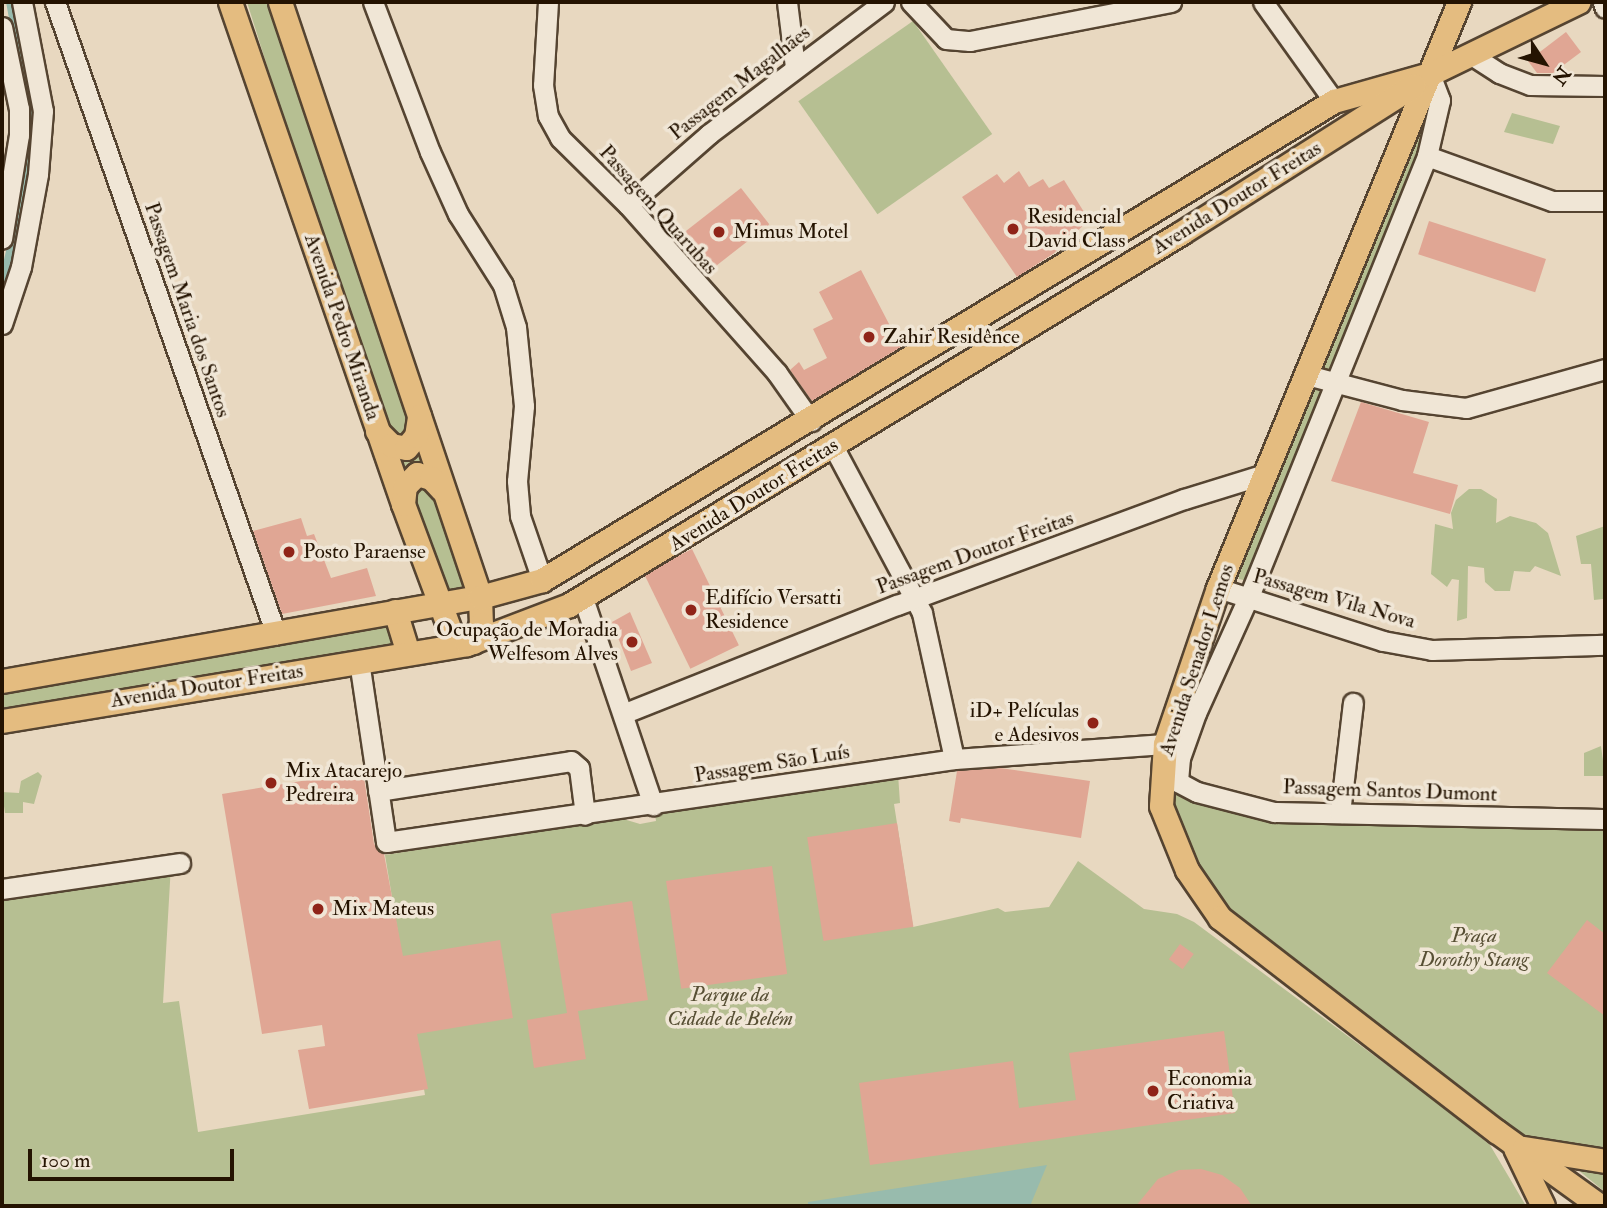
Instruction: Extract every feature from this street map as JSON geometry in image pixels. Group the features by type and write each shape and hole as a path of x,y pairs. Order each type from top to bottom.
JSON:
{"main road":[{"name":"Avenida Pedro Miranda","path":"230,2 402,503 451,633 470,643"},
{"path":"280,2 442,491 480,597 481,624 470,643"},
{"name":"Avenida Senador Lemos","path":"1459,2 1218,588 1165,744 1163,816 1187,870 1220,918 1516,1145 1601,1206"},
{"name":"Avenida Doutor Freitas","path":"2,681 480,597 542,580 811,421 1334,101 1430,74 1473,56 1578,2"},
{"name":"Avenida Doutor Freitas","path":"2,721 470,643 583,598 1181,233 1430,74"},
{"path":"1164,205 1170,222 1181,233"},
{"path":"1119,233 1129,243 1132,262"},
{"path":"377,431 391,445 406,448 416,436 419,416"},
{"path":"402,503 405,486 417,474 431,478 442,491"},
{"path":"395,611 408,653"},
{"path":"1516,1145 1605,1161"},
{"path":"1516,1145 1543,1206"}],"street":[{"path":"2,324 21,267 38,174 42,122 22,2"},
{"name":"Passagem Maria dos Santos","path":"55,2 276,634"},
{"path":"373,2 429,152 458,214 503,285 516,327 524,406 517,481 520,516 542,580"},
{"name":"Passagem Quarubas","path":"548,2 543,40 548,116 560,138 628,205 778,373 811,421"},
{"path":"788,2 795,67"},
{"name":"Passagem Magalhães","path":"628,205 795,67 884,2"},
{"path":"911,2 946,39 970,41 1171,2"},
{"path":"1263,2 1292,37 1334,101"},
{"path":"1603,2 1605,8"},
{"path":"2,26 6,74 19,109 19,135 2,239"},
{"path":"1473,56 1530,85 1605,86"},
{"name":"Avenida Senador Lemos","path":"1178,782 1177,770 1196,713 1248,598 1427,156 1440,100 1430,74"},
{"path":"1427,156 1552,201 1605,201"},
{"path":"1307,375 1335,385 1466,408 1605,369"},
{"path":"833,446 915,599 942,689 954,759"},
{"name":"Passagem Doutor Freitas","path":"625,713 915,599 1184,499 1265,474"},
{"name":"Passagem Vila Nova","path":"1218,588 1383,641 1432,650 1605,645"},
{"path":"583,598 625,713 653,805"},
{"path":"359,661 378,791 571,761 579,768 585,815"},
{"path":"1340,813 1353,703"},
{"name":"Passagem São Luís","path":"378,791 386,842 954,759 1165,744"},
{"name":"Passagem Santos Dumont","path":"1178,782 1197,792 1275,811 1605,819"},
{"path":"2,889 180,863"}],"green space":[{"path":"247,2 270,2 411,412 413,434 393,440 317,225"},
{"path":"913,21 992,134 877,214 798,101"},
{"path":"1512,113 1560,126 1553,144 1504,132"},
{"path":"1418,114 1428,124 1341,356 1248,581 1239,579 1236,561"},
{"path":"416,444 435,477 401,487 398,453"},
{"path":"419,484 431,485 466,591 445,594 411,496"},
{"path":"1469,489 1481,489 1497,499 1496,523 1510,516 1536,523 1548,533 1561,576 1535,566 1530,572 1514,571 1510,591 1495,591 1485,582 1484,568 1468,566 1467,618 1457,621 1459,580 1452,579 1447,587 1431,574 1435,524 1453,529 1451,513 1456,500"},
{"path":"1605,526 1603,599 1594,600 1591,564 1581,564 1576,536"},
{"path":"392,616 399,644 2,708 2,685"},
{"path":"1601,746 1605,776 1584,776 1584,753"},
{"path":"38,772 42,776 34,804 23,802 23,813 5,813 2,792 19,793 21,781"},
{"name":"Parque da Cidade de Belém","path":"898,774 900,803 894,804 913,927 998,908 1005,912 1049,907 1078,861 1144,909 1177,914 1194,922 1438,1103 1490,1145 1526,1206 2,1206 2,892 171,865 163,1003 179,1001 198,1132 425,1095 385,855 620,818 640,824 656,821 655,814"},
{"name":"Praça Dorothy Stang","path":"1178,782 1274,812 1605,819 1605,1160 1534,1137 1501,1132 1239,934 1161,806"},
{"path":"1577,1169 1605,1169 1605,1192"}],"shaded area":[{"path":"6,2 17,2 34,88 34,168 2,308 2,268 10,234 12,35"},
{"path":"1047,1165 1030,1206 808,1206 808,1202"}],"building":[{"path":"1566,32 1581,52 1553,73 1537,73 1528,61"},
{"path":"1019,171 1029,187 1043,179 1049,188 1064,180 1089,220 1053,254 1017,277 962,197 997,174 1004,183"},
{"name":"Mimus Motel","path":"741,188 769,224 703,276 675,240"},
{"path":"1429,221 1546,259 1535,292 1418,254"},
{"name":"Zahir Residênce","path":"861,270 901,347 812,401 790,370 799,362 804,370 827,358 813,329 833,319 819,292"},
{"path":"1361,402 1429,422 1413,473 1458,485 1450,514 1331,481"},
{"name":"Posto Paraense","path":"301,518 307,536 314,534 331,578 367,568 376,596 282,614 253,531"},
{"name":"Edifício Versatti Residence","path":"692,549 739,645 690,669 643,573"},
{"name":"Ocupação de Moradia Welfesom Alves","path":"630,612 652,663 631,671 612,622"},
{"path":"1000,768 1090,781 1081,838 961,818 960,823 949,821 957,771"},
{"name":"Mix Mateus","path":"363,771 374,844 384,854 403,956 500,940 513,1018 417,1034 428,1089 309,1109 298,1050 325,1046 322,1025 262,1034 222,794"},
{"path":"897,823 913,927 824,941 807,837"},
{"path":"772,866 787,974 681,989 666,881"},
{"path":"632,901 648,1000 578,1011 586,1059 534,1068 527,1020 567,1013 551,914"},
{"path":"1587,920 1605,934 1605,1016 1547,973"},
{"path":"1180,944 1194,954 1183,969 1169,959"},
{"name":"Economia Criativa","path":"1224,1031 1235,1113 870,1165 859,1083 1013,1061 1019,1108 1076,1100 1069,1053"},
{"path":"1201,1169 1222,1175 1240,1188 1252,1206 1136,1206 1158,1179 1179,1170"}],"place":[{"name":"Residencial David Class","path":"1013,229"},
{"name":"Mimus Motel","path":"719,232"},
{"name":"Zahir Residênce","path":"869,337"},
{"name":"Posto Paraense","path":"289,552"},
{"name":"Edifício Versatti Residence","path":"691,610"},
{"name":"Ocupação de Moradia Welfesom Alves","path":"632,642"},
{"name":"iD+ Películas e Adesivos","path":"1093,723"},
{"name":"Mix Atacarejo Pedreira","path":"271,783"},
{"name":"Mix Mateus","path":"318,909"},
{"name":"Economia Criativa","path":"1153,1091"}]}
